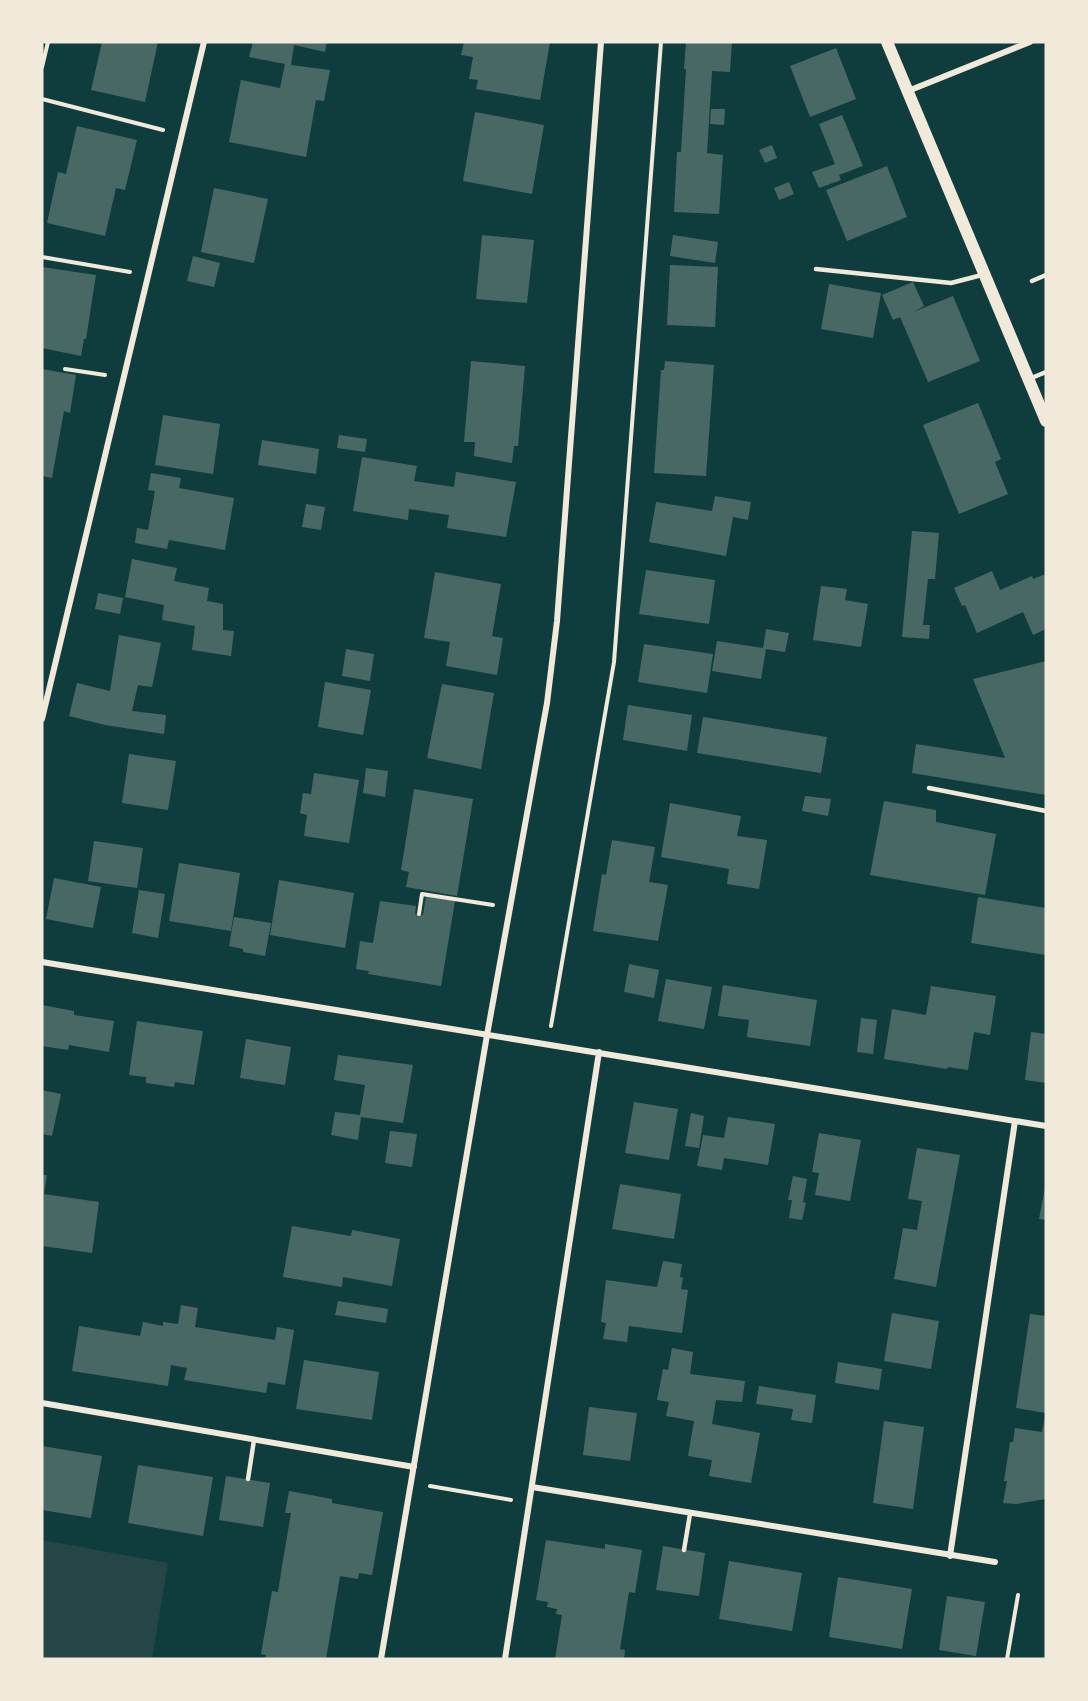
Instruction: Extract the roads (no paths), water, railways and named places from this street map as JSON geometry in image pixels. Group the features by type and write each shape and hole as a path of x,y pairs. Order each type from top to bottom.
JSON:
{"main road":[{"path":"887,42 1046,421"}],"street":[{"path":"42,718 204,42"},
{"path":"381,1659 487,1035 547,703 557,621 601,42"},
{"path":"908,91 1030,42"},
{"path":"42,962 1046,1126"},
{"path":"505,1659 598,1053"},
{"path":"950,1556 1015,1120"},
{"path":"42,1403 414,1467"},
{"path":"532,1487 995,1562"}],"lane":[{"path":"816,269 951,283 985,274"},
{"path":"1032,281 1046,275"},
{"path":"1029,379 1046,372"},
{"path":"929,788 1046,811"},
{"path":"248,1479 254,1440"},
{"path":"684,1550 690,1514"}]}
